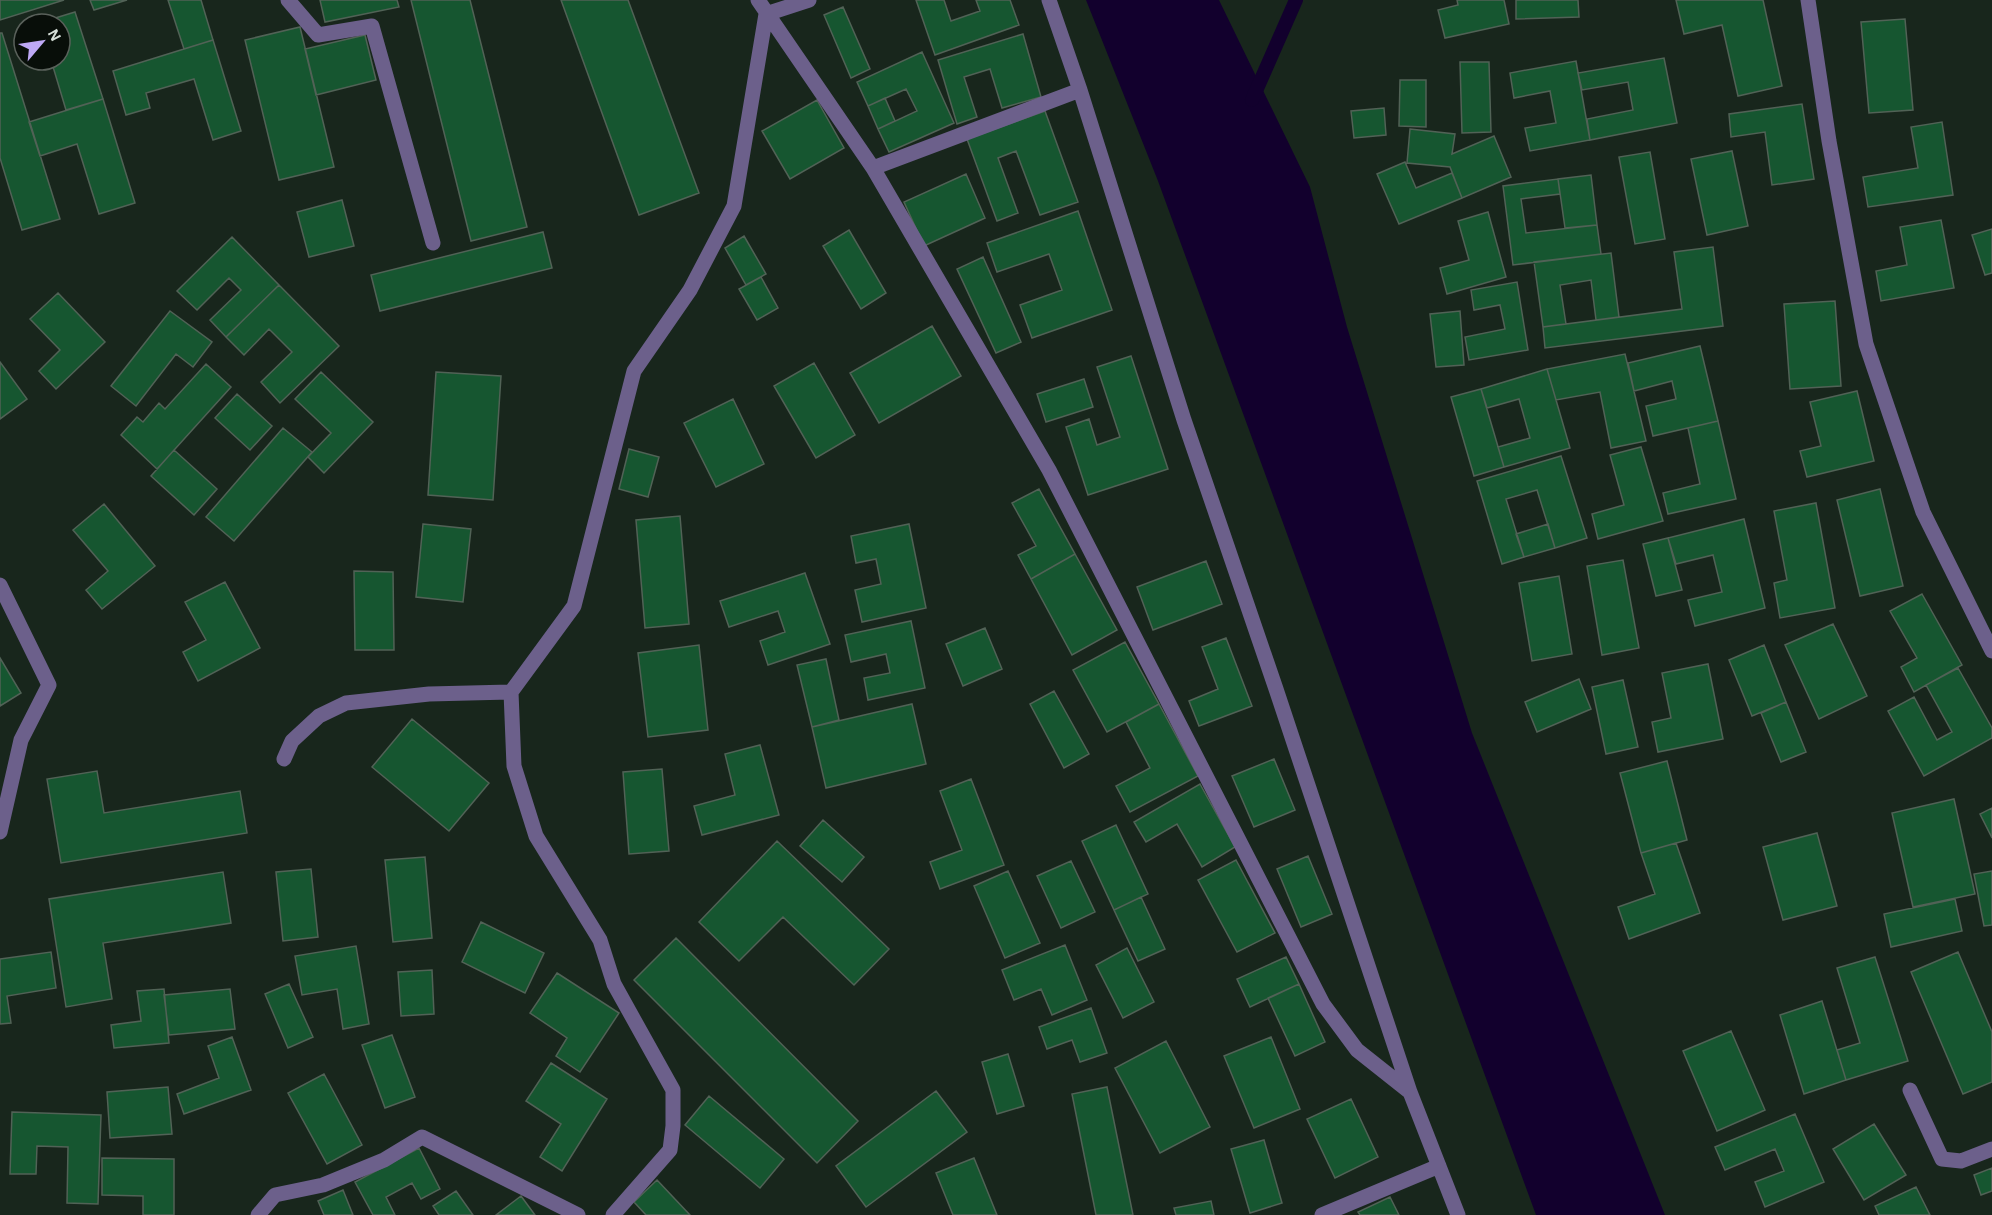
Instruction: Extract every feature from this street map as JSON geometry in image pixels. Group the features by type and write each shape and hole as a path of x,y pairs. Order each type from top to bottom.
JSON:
{"street":[{"path":"288,0 318,35 372,26 433,243"},
{"path":"758,0 873,168 1049,470 1323,1004 1358,1050 1410,1092"},
{"path":"766,14 809,0"},
{"path":"1049,0 1080,90 1184,420 1410,1092 1458,1215"},
{"path":"1808,0 1829,141 1866,344 1923,512 1992,651"},
{"path":"613,1215 670,1150 673,1090 614,984 600,940 536,836 514,766 511,693 574,606 634,371 690,290 734,206 766,14"},
{"path":"873,168 1080,90"},
{"path":"0,585 49,686 21,740 0,832"},
{"path":"284,759 292,741 319,716 346,703 429,694 511,693"},
{"path":"1910,1090 1942,1159 1961,1161 1992,1149"},
{"path":"258,1215 275,1195 323,1185 384,1160 422,1137 578,1215"},
{"path":"1322,1215 1439,1166"}],"shaded area":[{"path":"1086,0 1219,0 1310,187 1347,327 1472,733 1665,1215 1536,1215 1158,181"}],"building":[{"path":"0,0 64,0 26,12 12,12 12,16 0,20"},
{"path":"90,0 127,0 94,10"},
{"path":"168,0 201,0 213,40 184,49"},
{"path":"320,0 397,0 399,7 325,22"},
{"path":"411,0 470,0 527,227 471,241"},
{"path":"561,0 628,0 699,193 639,215"},
{"path":"916,0 944,0 951,21 980,11 976,0 1010,0 1019,25 935,55"},
{"path":"1457,0 1504,0 1509,24 1445,38 1438,10 1458,5"},
{"path":"1516,0 1578,0 1579,17 1516,19"},
{"path":"1676,0 1763,0 1782,86 1738,96 1722,25 1684,34"},
{"path":"843,7 870,69 851,78 824,15"},
{"path":"75,12 103,99 66,110 55,72 72,72 72,13"},
{"path":"1905,19 1913,110 1869,113 1861,22"},
{"path":"300,27 334,167 279,180 245,40"},
{"path":"0,33 2,33 12,72 14,72 60,219 22,230 0,158"},
{"path":"1023,34 1041,97 1002,108 990,69 964,77 977,117 957,124 938,60"},
{"path":"365,35 376,80 316,95 305,49"},
{"path":"213,40 241,131 213,140 194,79 146,93 150,108 126,115 113,71"},
{"path":"922,52 954,123 889,152 878,129 917,111 906,89 868,106 857,82"},
{"path":"1664,58 1677,123 1590,140 1587,119 1633,110 1628,82 1582,90 1578,73"},
{"path":"1576,61 1590,140 1530,151 1525,128 1556,123 1550,91 1514,98 1510,73"},
{"path":"1460,62 1489,62 1491,132 1462,133"},
{"path":"1400,80 1426,80 1426,127 1399,126"},
{"path":"885,98 895,121 878,129 868,106"},
{"path":"103,99 135,203 99,214 77,144 40,156 29,122"},
{"path":"817,100 844,148 790,179 762,131"},
{"path":"1802,104 1814,179 1772,185 1765,132 1731,137 1729,114"},
{"path":"1384,108 1386,135 1354,138 1351,111"},
{"path":"1045,111 1078,202 1040,215 1016,151 998,158 1018,213 997,221 967,139"},
{"path":"1942,122 1953,195 1868,207 1863,177 1918,168 1911,127"},
{"path":"1410,129 1455,134 1452,154 1494,136 1511,177 1462,198 1450,167 1407,163"},
{"path":"1732,151 1748,226 1707,235 1691,159"},
{"path":"1650,152 1665,239 1635,244 1619,157"},
{"path":"1405,162 1416,188 1452,173 1462,198 1399,224 1377,174"},
{"path":"966,174 985,218 924,246 904,202"},
{"path":"1591,175 1597,225 1565,228 1558,179"},
{"path":"1558,179 1560,194 1521,199 1526,233 1597,225 1601,254 1513,265 1503,186"},
{"path":"342,200 354,246 309,257 297,212"},
{"path":"1078,211 1112,310 1032,338 1020,305 1062,290 1049,254 997,272 987,243"},
{"path":"1488,212 1506,277 1447,294 1440,268 1469,260 1458,221"},
{"path":"1941,220 1954,288 1881,301 1876,271 1907,265 1900,227"},
{"path":"1992,229 1992,273 1985,275 1972,235"},
{"path":"849,230 886,293 861,309 823,246"},
{"path":"543,232 552,268 380,311 371,275"},
{"path":"744,236 766,274 746,285 725,248"},
{"path":"232,237 279,285 226,337 210,320 241,290 229,278 197,310 177,291"},
{"path":"1713,247 1723,326 1545,348 1543,327 1682,309 1674,252"},
{"path":"1611,253 1619,317 1596,320 1591,280 1560,285 1566,324 1543,327 1534,262"},
{"path":"983,257 1021,342 996,353 957,269"},
{"path":"761,277 778,308 757,320 739,289"},
{"path":"1517,282 1528,350 1469,360 1465,337 1505,329 1500,305 1474,310 1471,290"},
{"path":"279,285 339,346 280,403 261,382 292,352 269,329 244,355 226,337"},
{"path":"58,293 105,342 56,389 39,371 60,350 30,319"},
{"path":"1835,301 1841,386 1790,389 1784,304"},
{"path":"170,311 212,342 193,367 176,354 136,406 111,386"},
{"path":"1460,311 1464,365 1436,367 1430,314"},
{"path":"932,326 961,376 879,423 850,373"},
{"path":"1700,346 1718,421 1653,436 1646,406 1676,399 1672,381 1634,391 1628,363"},
{"path":"1625,354 1646,441 1611,448 1600,392 1556,400 1547,369"},
{"path":"1131,356 1168,469 1088,495 1066,427 1089,419 1097,445 1120,437 1097,367"},
{"path":"0,362 27,399 0,419"},
{"path":"814,363 855,435 816,458 774,386"},
{"path":"206,364 231,387 157,469 121,435 137,417 143,422 159,403 165,409"},
{"path":"1547,369 1570,448 1504,467 1498,447 1530,438 1519,399 1487,408 1481,389"},
{"path":"321,372 373,422 324,473 308,457 331,433 295,399"},
{"path":"436,372 501,376 493,500 428,495"},
{"path":"1084,379 1093,407 1046,422 1037,394"},
{"path":"1481,389 1504,467 1474,476 1451,397"},
{"path":"1857,391 1874,461 1807,477 1800,451 1821,446 1810,402"},
{"path":"237,394 272,426 250,450 215,418"},
{"path":"733,399 764,464 716,487 684,423"},
{"path":"1718,421 1736,499 1668,514 1663,493 1700,484 1688,428"},
{"path":"283,428 312,452 234,541 206,517"},
{"path":"1641,447 1663,521 1598,539 1592,514 1624,505 1610,455"},
{"path":"629,449 659,457 648,497 619,489"},
{"path":"174,450 217,489 194,515 151,476"},
{"path":"1561,456 1587,538 1555,548 1537,490 1506,499 1524,557 1502,564 1477,481"},
{"path":"1039,489 1075,554 1031,579 1018,555 1036,546 1012,503"},
{"path":"1880,489 1903,586 1860,596 1837,500"},
{"path":"1816,503 1835,608 1780,618 1774,583 1787,580 1774,511"},
{"path":"104,504 155,566 102,609 86,590 108,571 73,530"},
{"path":"680,516 689,624 645,628 636,520"},
{"path":"1744,519 1765,608 1695,626 1688,600 1722,592 1713,555 1676,564 1668,538"},
{"path":"423,524 471,529 463,602 416,597"},
{"path":"909,524 926,608 862,622 855,590 881,584 876,559 856,563 851,536"},
{"path":"1548,524 1555,548 1524,557 1516,534"},
{"path":"1668,538 1682,590 1656,596 1643,544"},
{"path":"1075,554 1117,630 1072,655 1031,579"},
{"path":"1623,560 1639,648 1602,655 1587,566"},
{"path":"1206,561 1222,604 1153,630 1137,587"},
{"path":"354,571 393,572 394,650 355,650"},
{"path":"805,573 830,644 768,665 760,641 785,632 778,611 729,627 720,601"},
{"path":"1559,576 1572,654 1532,661 1519,583"},
{"path":"225,582 260,648 198,681 183,652 206,640 185,602"},
{"path":"1922,594 1962,665 1914,692 1901,667 1917,658 1890,611"},
{"path":"911,621 925,688 868,700 864,678 890,673 886,654 851,662 845,635"},
{"path":"1833,624 1867,696 1819,719 1785,645"},
{"path":"985,628 1002,669 963,686 946,644"},
{"path":"1226,638 1252,706 1199,726 1189,701 1218,689 1202,647"},
{"path":"1125,642 1159,704 1107,732 1073,670"},
{"path":"699,645 708,730 648,737 638,653"},
{"path":"1764,645 1786,702 1752,716 1729,660"},
{"path":"0,658 21,693 0,706"},
{"path":"826,659 839,720 812,727 797,665"},
{"path":"1708,664 1723,739 1658,752 1652,722 1671,718 1662,673"},
{"path":"1958,668 1992,728 1992,738 1924,776 1888,711 1914,697 1937,740 1952,732 1926,685"},
{"path":"1579,679 1591,709 1537,732 1525,702"},
{"path":"1623,680 1638,747 1606,754 1592,687"},
{"path":"1054,691 1089,754 1064,768 1030,704"},
{"path":"1786,702 1806,752 1781,762 1761,713"},
{"path":"912,704 926,764 826,788 812,727"},
{"path":"1159,704 1198,776 1130,812 1116,786 1150,768 1126,722"},
{"path":"412,719 489,783 449,831 372,767"},
{"path":"760,745 779,815 702,835 694,806 735,795 725,754"},
{"path":"1274,759 1295,810 1254,827 1232,776"},
{"path":"1667,761 1687,840 1641,853 1620,773"},
{"path":"662,769 669,851 629,854 623,772"},
{"path":"97,771 104,813 240,791 247,833 61,863 47,779"},
{"path":"971,779 1004,865 940,889 930,862 962,850 940,791"},
{"path":"1200,784 1235,847 1202,867 1177,824 1146,842 1134,822"},
{"path":"1954,799 1975,894 1913,907 1892,813"},
{"path":"1992,808 1992,838 1980,814"},
{"path":"823,820 864,857 842,882 800,846"},
{"path":"1116,825 1148,894 1114,910 1082,841"},
{"path":"1817,833 1837,906 1783,920 1763,847"},
{"path":"777,841 889,949 854,985 783,917 739,961 699,922"},
{"path":"1676,843 1700,913 1629,939 1618,907 1655,894 1641,853"},
{"path":"1308,856 1332,914 1301,927 1277,869"},
{"path":"425,857 432,938 393,942 385,860"},
{"path":"1236,860 1275,933 1237,952 1198,880"},
{"path":"1071,861 1095,912 1061,928 1037,876"},
{"path":"311,869 318,937 283,941 276,872"},
{"path":"1008,871 1040,943 1005,958 974,886"},
{"path":"1992,871 1992,925 1984,926 1974,874"},
{"path":"223,872 231,923 103,943 112,999 66,1007 49,899"},
{"path":"1141,897 1165,949 1138,961 1114,910"},
{"path":"1955,899 1962,931 1891,947 1884,914"},
{"path":"481,922 544,953 525,993 462,962"},
{"path":"676,938 858,1121 817,1163 634,980"},
{"path":"1065,945 1087,1000 1052,1015 1041,989 1014,1000 1002,970"},
{"path":"356,946 369,1024 343,1029 337,989 302,995 295,956"},
{"path":"1127,948 1154,1002 1123,1018 1096,965"},
{"path":"51,952 56,988 7,996 11,1023 0,1024 0,959"},
{"path":"1958,952 1992,1032 1992,1082 1963,1094 1911,972"},
{"path":"1286,957 1299,984 1250,1007 1237,979"},
{"path":"1875,957 1908,1061 1846,1080 1837,1050 1860,1043 1837,968"},
{"path":"432,970 434,1014 401,1016 398,972"},
{"path":"557,973 619,1013 580,1072 556,1056 567,1038 530,1013"},
{"path":"289,984 313,1037 288,1048 265,994"},
{"path":"1299,984 1325,1042 1295,1056 1268,998"},
{"path":"164,989 169,1043 114,1048 111,1025 141,1021 137,991"},
{"path":"230,989 235,1029 169,1035 164,995"},
{"path":"1822,1001 1846,1080 1804,1094 1780,1015"},
{"path":"1091,1008 1107,1053 1080,1062 1072,1040 1047,1049 1039,1027"},
{"path":"1731,1031 1765,1110 1717,1131 1683,1051"},
{"path":"392,1035 415,1097 385,1108 362,1045"},
{"path":"232,1037 251,1090 184,1114 177,1094 219,1078 208,1046"},
{"path":"1271,1037 1300,1109 1254,1128 1224,1056"},
{"path":"1166,1041 1210,1127 1160,1153 1115,1068"},
{"path":"1008,1054 1024,1106 997,1114 982,1062"},
{"path":"551,1063 607,1099 562,1171 540,1157 561,1124 526,1101"},
{"path":"324,1074 362,1145 327,1164 288,1093"},
{"path":"168,1087 172,1134 110,1138 107,1092"},
{"path":"1107,1087 1133,1215 1096,1215 1072,1094"},
{"path":"936,1091 967,1132 866,1207 836,1166"},
{"path":"709,1096 784,1159 760,1188 685,1125"},
{"path":"1351,1099 1378,1157 1335,1178 1307,1119"},
{"path":"12,1112 101,1115 98,1204 67,1203 68,1147 37,1146 36,1174 10,1174"},
{"path":"1795,1114 1824,1182 1765,1207 1755,1182 1784,1171 1775,1149 1725,1170 1715,1147"},
{"path":"1874,1124 1906,1175 1864,1200 1833,1149"},
{"path":"1264,1140 1282,1203 1250,1213 1231,1149"},
{"path":"419,1148 440,1189 421,1199 412,1183 386,1197 395,1215 373,1215 355,1182"},
{"path":"102,1158 174,1159 174,1215 143,1215 143,1196 102,1195"},
{"path":"974,1158 997,1215 953,1215 936,1173"},
{"path":"1992,1168 1992,1191 1981,1195 1974,1175"},
{"path":"657,1180 690,1215 646,1215 634,1202"},
{"path":"1916,1187 1930,1215 1879,1215 1875,1206"},
{"path":"343,1190 353,1215 324,1215 318,1201"},
{"path":"456,1191 473,1215 439,1215 433,1206"},
{"path":"521,1196 535,1215 496,1215"},
{"path":"1390,1197 1399,1215 1360,1215 1358,1212"},
{"path":"1211,1201 1214,1215 1176,1215 1174,1208"}],"waterway":[{"path":"1252,100 1296,0"}]}
